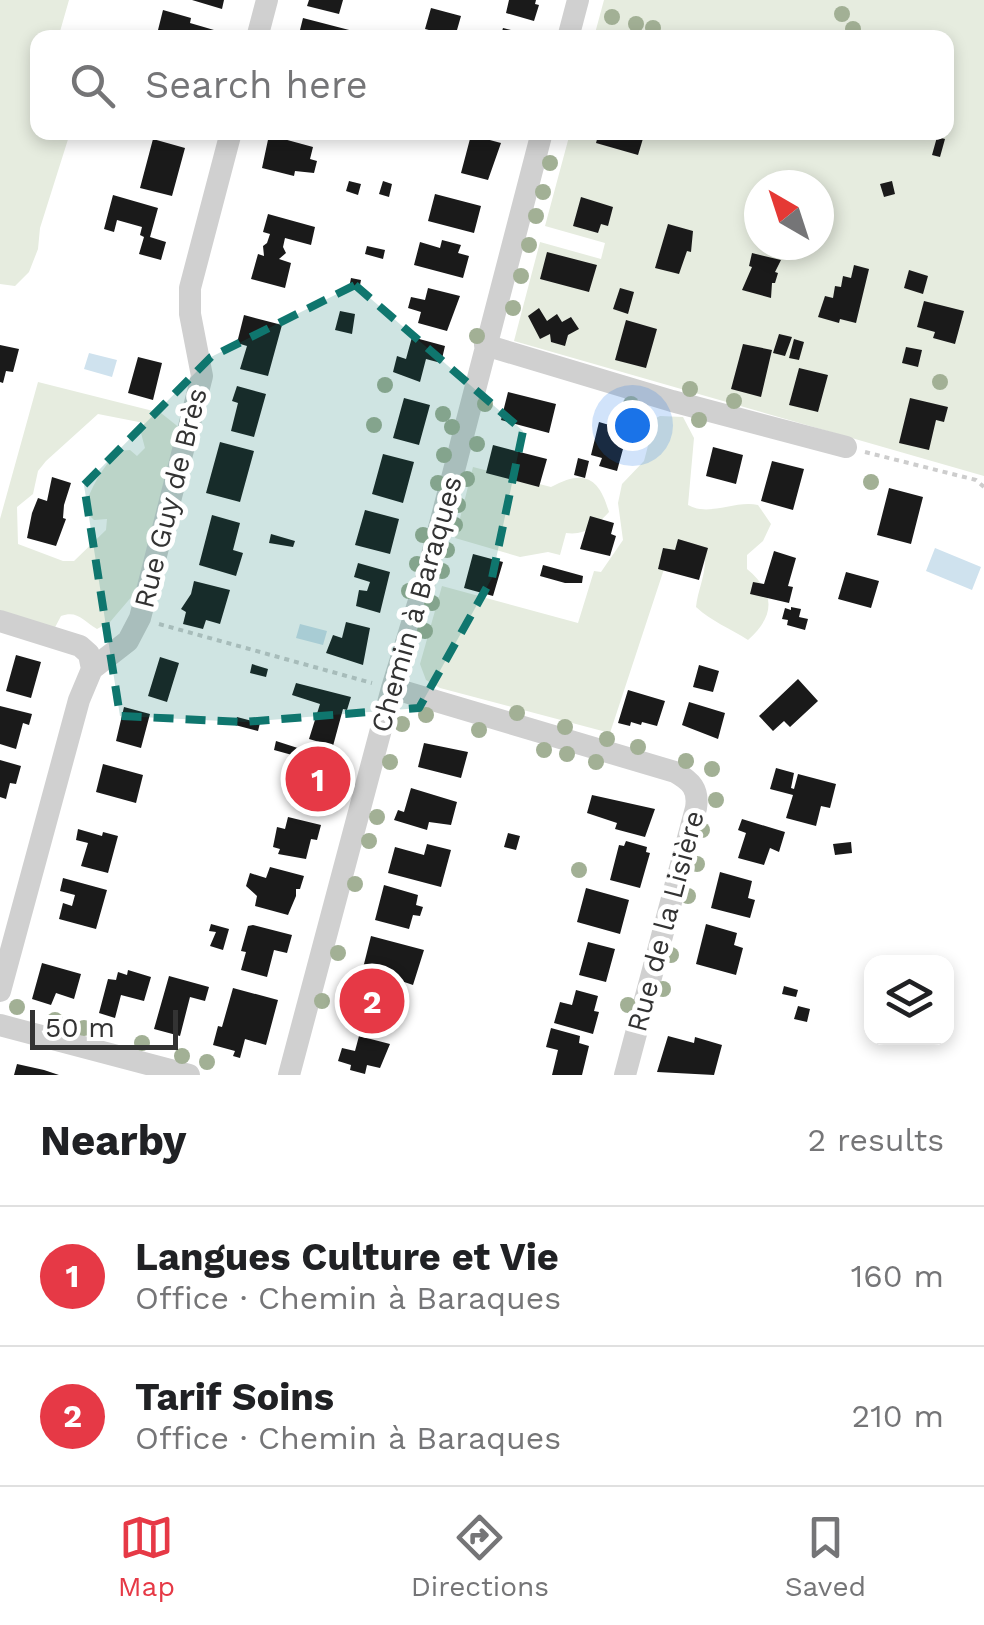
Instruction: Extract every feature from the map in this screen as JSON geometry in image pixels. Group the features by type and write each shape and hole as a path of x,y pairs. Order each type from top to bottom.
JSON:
{"street":[{"path":"258,30 266,0"},
{"path":"570,30 578,0"},
{"name":"Rue Guy de Brès","path":"0,992 79,700 92,669 128,641 140,618 202,376 190,314 190,288 230,140"},
{"name":"Chemin à Baraques","path":"289,1075 392,688 426,578 540,140"},
{"path":"485,345 672,401 846,447"},
{"path":"0,622 80,646 89,654 92,669"},
{"name":"Rue de la Lisière","path":"392,688 675,772 694,786 696,808 625,1075"},
{"path":"0,1025 189,1075"}],"path":[{"path":"846,447 976,480 984,487"},
{"path":"140,618 392,688"}],"highlighted area":[{"path":"355,285 523,431 492,578 419,708 244,722 120,716 84,485 211,357"}],"shaded area":[{"path":"0,0 69,0 60,30 30,30 30,140 68,140 29,272 15,286 0,284"},
{"path":"604,0 984,0 984,476 514,341 540,242 601,259 605,243 545,226 568,140 954,140 954,30 596,30"},
{"path":"38,382 161,413 181,429 139,588 110,622 97,629 72,614 61,616 52,633 0,616 0,519","holes":["98,414 144,423 141,433 145,448 137,456 130,450 119,451 94,485 84,510 94,520 107,519 106,530 74,561 63,561 18,544 17,507 33,494 38,471 46,461"]},
{"path":"660,416 683,417 694,438 688,505 713,509 758,505 771,524 763,541 747,555 747,569 767,596 767,613 757,631 748,640 696,607 704,573 704,552 667,560 610,733 440,688 426,680 420,664 442,586 578,623 594,571 601,572 623,540 618,503 622,484 644,461 649,442 643,432 648,422"},
{"path":"473,467 551,487 573,478 589,480 600,491 609,512 590,528 566,533 560,555 548,552 520,557 455,538"}],"water":[{"path":"89,353 117,360 112,377 84,369"},
{"path":"935,548 981,567 972,590 926,571"},
{"path":"300,624 327,631 323,645 296,638"}],"building":[{"path":"192,0 224,0 222,9"},
{"path":"309,0 343,0 339,14 307,6"},
{"path":"509,0 536,0 539,5 534,21 506,13"},
{"path":"431,8 461,16 457,30 425,29"},
{"path":"163,10 214,30 158,30"},
{"path":"303,18 349,30 300,30"},
{"path":"153,140 185,148 172,196 140,188"},
{"path":"268,140 313,147 310,159 317,161 314,173 295,171 294,176 262,168"},
{"path":"470,140 501,143 488,180 461,173"},
{"path":"597,140 643,140 638,155 596,143"},
{"path":"936,140 945,140 940,157 932,155"},
{"path":"349,181 361,184 358,195 346,191"},
{"path":"383,181 392,184 389,197 379,194"},
{"path":"892,181 895,194 884,197 880,184"},
{"path":"435,194 481,206 474,233 428,221"},
{"path":"113,195 158,208 150,237 166,242 161,260 139,254 144,237 140,235 142,227 117,220 114,232 104,229"},
{"path":"581,197 613,207 608,226 601,224 598,233 573,226"},
{"path":"268,214 315,227 311,245 285,238 286,253 279,259 291,263 285,288 251,279 258,254 264,256 263,246 270,234 263,232"},
{"path":"668,224 693,231 691,252 687,251 679,274 655,268"},
{"path":"442,240 461,245 458,253 469,256 463,278 414,265 420,242 440,248"},
{"path":"367,246 385,250 383,259 365,254"},
{"path":"547,252 597,265 589,292 540,279"},
{"path":"750,260 781,260 771,298 742,290 752,267"},
{"path":"854,265 869,269 856,323 818,317 825,296 833,298 835,286 841,287 843,276 851,278"},
{"path":"909,270 928,276 923,294 904,288"},
{"path":"351,278 361,280 359,290 349,288"},
{"path":"428,288 460,296 447,331 418,323 421,312 408,308 411,297 425,300"},
{"path":"620,288 634,292 628,314 613,309"},
{"path":"924,301 964,311 955,344 933,338 935,332 917,327"},
{"path":"539,308 547,321 557,314 562,322 571,317 579,329 568,335 565,346 551,342 550,334 540,339 528,316"},
{"path":"340,311 355,314 352,334 335,330"},
{"path":"244,315 282,325 268,376 240,369 247,346 237,343"},
{"path":"626,320 657,329 646,368 615,360"},
{"path":"779,334 792,337 785,356 773,353"},
{"path":"412,337 445,346 441,363 426,359 420,382 393,372 397,356 406,359"},
{"path":"794,339 804,342 799,360 789,358"},
{"path":"743,344 772,350 761,397 731,389"},
{"path":"0,345 19,349 13,372 6,371 3,383 0,382"},
{"path":"906,347 922,350 918,367 902,363"},
{"path":"138,357 162,363 153,400 128,393"},
{"path":"799,368 828,375 818,412 789,405"},
{"path":"237,386 266,394 254,437 231,431 238,403 232,401"},
{"path":"508,392 556,404 549,433 501,420"},
{"path":"404,398 430,405 419,445 393,438"},
{"path":"910,398 948,407 944,422 936,420 929,450 899,443"},
{"path":"599,422 616,427 613,435 626,438 617,471 599,466 602,458 591,455"},
{"path":"220,442 254,451 240,502 206,493"},
{"path":"493,445 547,459 539,487 486,473"},
{"path":"713,447 743,455 736,484 706,476"},
{"path":"383,454 414,462 403,503 372,494"},
{"path":"578,458 589,461 585,478 574,475"},
{"path":"772,461 804,469 793,510 761,501"},
{"path":"52,477 71,483 64,505 66,519 56,546 27,538 38,498 47,501"},
{"path":"889,488 923,497 911,544 877,535"},
{"path":"365,510 399,519 390,554 355,545"},
{"path":"212,515 240,523 233,550 243,553 236,576 199,565"},
{"path":"590,516 614,523 611,534 616,536 610,556 580,549"},
{"path":"271,534 295,541 293,547 269,543"},
{"path":"678,539 708,548 699,580 658,569 663,548 675,550"},
{"path":"774,551 796,558 788,586 793,587 789,603 750,594 753,582 764,584"},
{"path":"473,554 503,562 493,596 464,588"},
{"path":"358,563 390,572 380,613 356,606 359,590 367,591 370,582 354,577"},
{"path":"543,565 583,576 582,583 540,576"},
{"path":"846,572 879,581 871,608 838,599"},
{"path":"194,581 230,590 220,624 206,620 203,629 183,624 186,612 181,609"},
{"path":"785,608 801,609 799,617 808,619 805,630 787,625 788,620 782,619"},
{"path":"346,622 370,628 363,665 326,653 333,635 342,638"},
{"path":"16,655 41,662 31,698 6,691"},
{"path":"160,657 179,663 167,702 148,696"},
{"path":"252,664 268,669 266,677 250,673"},
{"path":"699,665 719,671 713,692 693,687"},
{"path":"798,679 818,701 790,727 784,721 773,731 759,716"},
{"path":"296,683 351,697 347,710 343,709 333,746 309,739 320,704 292,695"},
{"path":"628,690 665,701 657,726 618,723"},
{"path":"689,702 725,713 718,739 682,725"},
{"path":"0,706 32,714 29,725 23,723 16,749 0,744"},
{"path":"124,707 150,714 141,748 116,741"},
{"path":"237,717 260,723 258,731 235,725"},
{"path":"276,741 335,760 331,773 327,772 319,802 293,795 303,758 274,750"},
{"path":"424,743 468,752 461,778 418,767"},
{"path":"0,760 21,766 6,799 0,797"},
{"path":"103,764 143,775 136,803 96,792"},
{"path":"776,768 794,773 794,789 798,774 836,784 830,808 821,806 816,826 786,818 793,795 770,789"},
{"path":"411,788 457,802 451,825 429,822 427,830 394,820 398,810 404,812"},
{"path":"592,795 655,809 645,837 615,829 617,823 587,813"},
{"path":"288,817 321,825 317,840 311,839 306,859 278,854 280,849 273,847 277,827 285,829"},
{"path":"742,819 785,832 779,852 770,848 764,865 738,858 746,833 738,830"},
{"path":"78,829 118,836 108,873 81,866 88,843 76,840"},
{"path":"508,833 520,836 516,850 504,847"},
{"path":"626,841 647,847 646,852 650,853 640,888 610,880 619,845 624,846"},
{"path":"851,842 852,853 835,855 833,844"},
{"path":"427,844 451,850 441,887 388,873 395,847 424,855"},
{"path":"270,867 304,876 288,915 255,906 257,896 246,886 250,873 266,878"},
{"path":"720,872 752,881 748,898 755,900 750,918 711,908"},
{"path":"63,878 107,890 96,929 59,919 63,903 72,906 75,895 60,891"},
{"path":"384,885 418,895 416,905 423,907 420,916 413,915 409,929 375,920"},
{"path":"586,888 629,900 620,934 577,922"},
{"path":"211,924 229,929 223,950 210,946 216,932 209,931"},
{"path":"706,924 737,933 734,945 743,948 736,975 696,964"},
{"path":"248,926 292,935 287,953 274,950 267,977 241,970 246,952 241,951"},
{"path":"371,936 424,950 413,985 363,968"},
{"path":"588,942 615,949 606,982 579,975"},
{"path":"42,963 81,974 74,999 56,993 51,1005 32,999"},
{"path":"128,970 151,977 144,1001 121,995 115,1018 99,1013 108,979 116,980 118,972 127,975"},
{"path":"169,976 209,987 205,1001 190,997 180,1036 154,1029"},
{"path":"784,986 798,990 796,997 782,994"},
{"path":"233,988 278,1000 266,1045 245,1039 240,1058 233,1056 235,1051 213,1045"},
{"path":"357,988 400,1001 393,1024 350,1012"},
{"path":"576,990 598,996 594,1011 599,1012 593,1034 554,1023 560,1002 572,1005"},
{"path":"798,1006 810,1009 807,1022 794,1019"},
{"path":"551,1028 580,1036 579,1043 589,1046 582,1075 552,1075 558,1050 546,1047"},
{"path":"359,1036 390,1044 380,1068 367,1065 365,1074 338,1061 342,1048 355,1051"},
{"path":"668,1036 694,1043 695,1037 722,1045 714,1075 657,1072"},
{"path":"17,1064 44,1070 59,1075 14,1075"}],"place":[{"name":"Langues Culture et Vie","path":"318,779"},
{"name":"Tarif Soins","path":"372,1001"}]}
